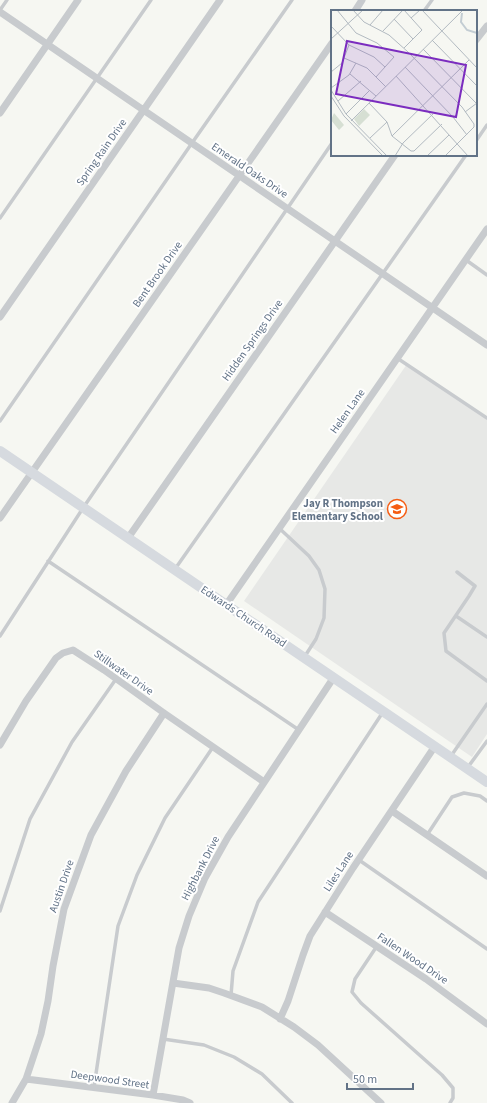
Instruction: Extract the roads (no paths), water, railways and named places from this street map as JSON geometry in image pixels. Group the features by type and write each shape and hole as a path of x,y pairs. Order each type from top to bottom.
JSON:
{"street":[{"path":"0,113 78,0"},
{"name":"Spring Rain Drive","path":"0,317 220,0"},
{"path":"355,10 362,0"},
{"name":"Emerald Oaks Drive","path":"0,11 47,45 487,345"},
{"path":"477,39 487,26"},
{"name":"Bent Brook Drive","path":"0,518 331,44"},
{"name":"Hidden Springs Drive","path":"128,538 394,156"},
{"name":"Helen Lane","path":"226,605 487,229"},
{"name":"Edwards Church Road","path":"0,451 487,782"},
{"name":"Stillwater Drive","path":"0,745 26,701 56,658 63,653 73,650 264,782"},
{"name":"Highbank Drive","path":"153,1095 179,948 188,916 205,878 228,837 334,677"},
{"name":"Austin Drive","path":"12,1103 26,1079 41,1034 64,909 91,835 126,771 164,713"},
{"name":"Liles Lane","path":"280,1019 293,989 302,955 310,936 435,746"},
{"path":"392,811 487,876"},
{"name":"Fallen Wood Drive","path":"325,912 426,979 487,1024"},
{"path":"173,983 209,988 262,1007 294,1027 318,1045 381,1103"},
{"name":"Deepwood Street","path":"26,1079 153,1095 183,1100 190,1103"}],"lane":[{"path":"0,11 7,0"},
{"path":"0,218 152,0"},
{"path":"0,421 292,0"},
{"path":"425,10 432,0"},
{"path":"477,139 487,125"},
{"path":"0,636 83,508 331,144"},
{"path":"174,570 465,156"},
{"path":"466,260 487,275"},
{"path":"397,358 487,418"},
{"path":"279,528 309,556 319,570 325,589 324,618 316,639 304,657"},
{"path":"48,562 298,730"},
{"path":"457,572 475,586 444,633 446,651 487,681"},
{"path":"456,616 487,637"},
{"path":"0,911 30,819 72,742 116,679"},
{"path":"450,757 487,704"},
{"path":"231,995 234,970 258,902 383,711"},
{"path":"467,769 487,740"},
{"path":"94,1088 118,926 137,875 165,818 213,747"},
{"path":"427,835 452,797 464,793 480,796 487,801"},
{"path":"359,860 487,949"},
{"path":"377,946 355,978 352,992 361,1003 442,1075 452,1088 453,1098 450,1103"},
{"path":"163,1039 204,1045 234,1057 262,1074 292,1103"}],"place":[{"name":"Jay R Thompson Elementary School","path":"397,509"}]}
